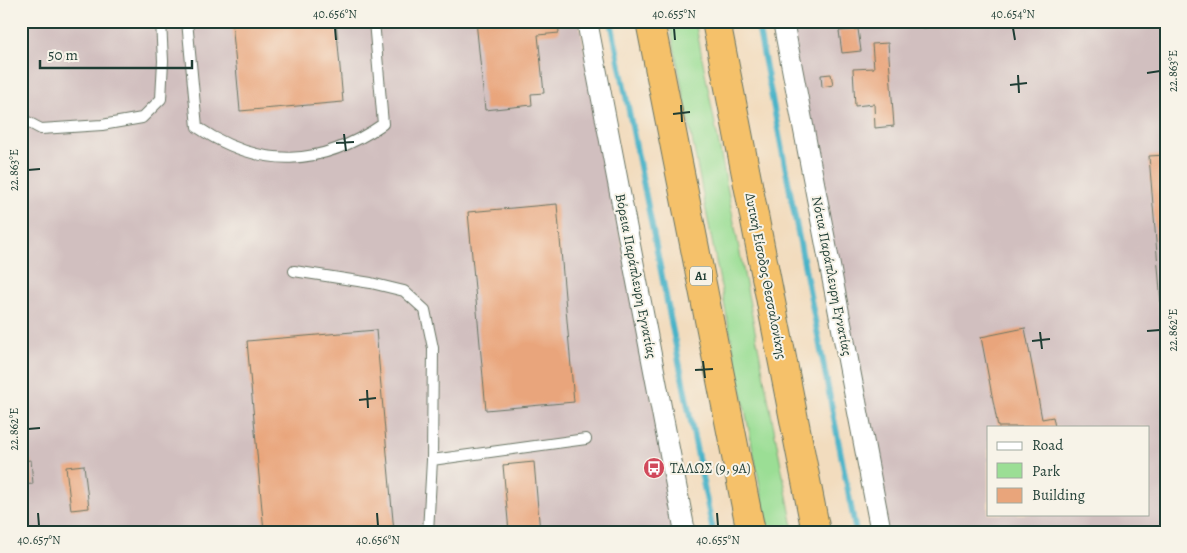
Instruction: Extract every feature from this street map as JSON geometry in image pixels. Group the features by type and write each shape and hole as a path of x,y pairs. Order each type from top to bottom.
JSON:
{"highway":[{"name":"Α1","path":"650,21 752,532"},
{"name":"Δυτική Είσοδος Θεσσαλονίκης","path":"716,21 816,532"}],"street":[{"name":"Βόρεια Παράπλευρη Εγνατίας","path":"587,21 685,532"},
{"name":"Νότια Παράπλευρη Εγνατίας","path":"783,21 881,532"}],"lane":[{"path":"21,107 24,120 41,129 102,125 142,118 161,99 163,61 161,21"},
{"path":"187,21 197,128 212,138 238,149 265,156 284,158 305,157 333,151 359,139 383,124 374,21"},
{"path":"294,271 372,283 404,291 425,310 433,348 432,460 428,532"},
{"path":"432,460 586,439"}],"shaded area":[{"path":"21,21 579,21 678,532 21,532"},
{"path":"783,21 1166,21 1166,532 881,532"}],"green space":[{"path":"669,21 695,21 794,532 769,532"}],"building":[{"path":"232,21 336,21 343,102 240,111"},
{"path":"476,21 558,21 559,33 538,35 544,93 531,94 532,105 485,110"},
{"path":"923,21 979,21 979,23 923,28"},
{"path":"858,29 861,51 842,53 839,31"},
{"path":"888,43 894,126 875,128 874,104 855,106 853,69 874,68 872,44"},
{"path":"831,74 833,85 822,87 821,75"},
{"path":"1166,155 1166,340 1164,340 1149,156"},
{"path":"557,204 574,402 486,410 468,212"},
{"path":"1025,328 1042,419 1053,417 1055,426 998,426 981,337"},
{"path":"376,330 394,532 264,532 247,341"},
{"path":"31,460 33,484 21,485 21,461"},
{"path":"534,462 540,532 509,532 503,465"},
{"path":"84,465 89,508 71,510 66,467"}],"waterway":[{"path":"611,21 713,532"},
{"path":"757,21 856,532"}],"place":[{"name":"ΤΑΛΩΣ (9, 9Α)","path":"654,468"}]}
